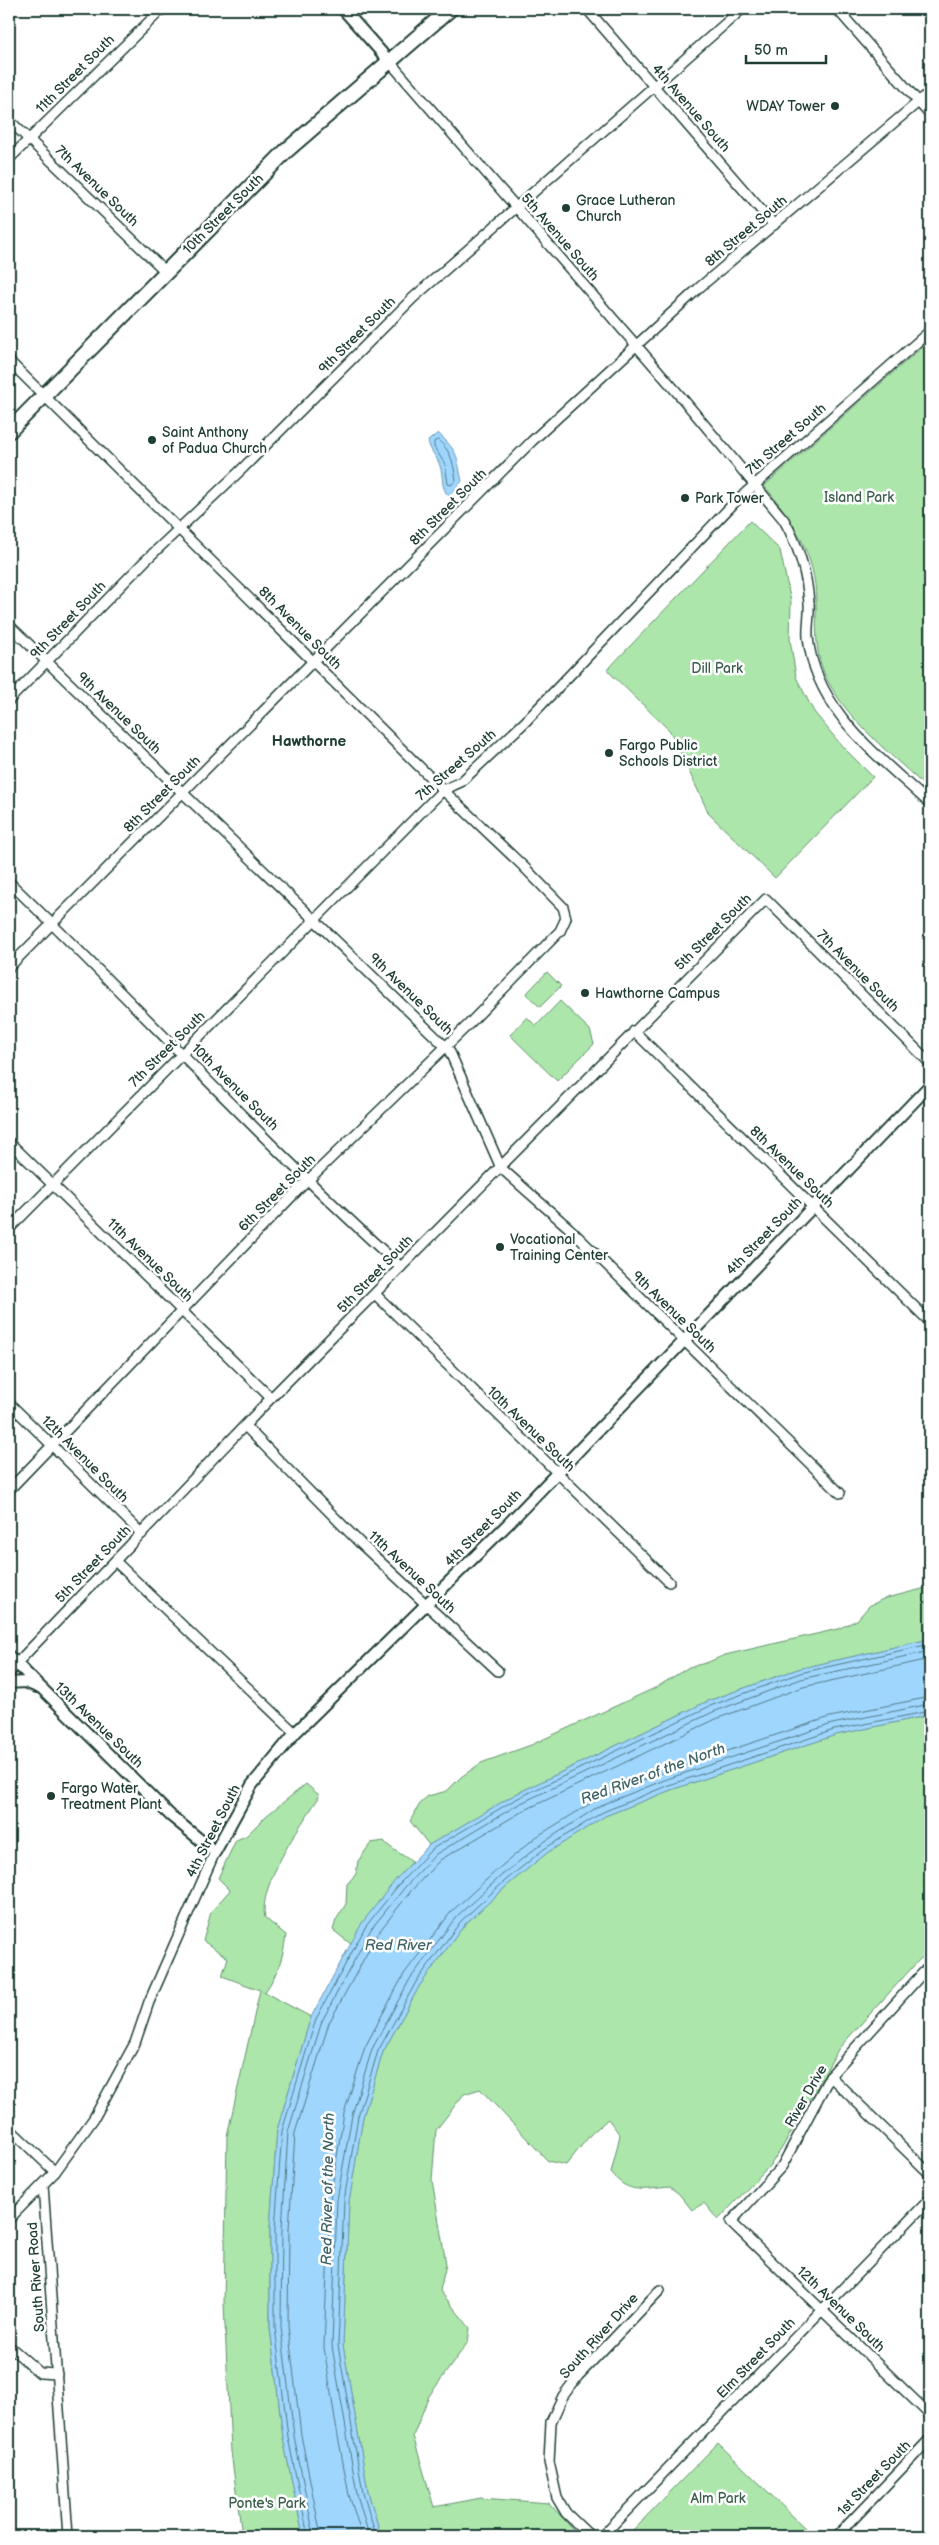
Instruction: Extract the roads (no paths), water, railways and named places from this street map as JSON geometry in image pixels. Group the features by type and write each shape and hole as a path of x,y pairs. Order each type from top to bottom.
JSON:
{"main road":[{"name":"10th Street South","path":"9,431 286,151 450,9"}],"street":[{"name":"11th Street South","path":"9,159 162,9"},
{"name":"5th Avenue South","path":"344,9 637,346 784,520 796,542 809,603 808,637 816,669 828,700 853,733 930,804"},
{"name":"4th Avenue South","path":"587,9 774,225"},
{"name":"9th Street South","path":"9,700 413,298 742,9"},
{"path":"838,9 930,115"},
{"name":"8th Street South","path":"9,966 532,442 700,288 930,92"},
{"name":"7th Avenue South","path":"9,120 166,272"},
{"name":"7th Street South","path":"9,1229 315,922 443,790 461,782 525,722 734,503 930,331"},
{"name":"8th Avenue South","path":"9,361 443,790 524,866 563,907 566,918"},
{"name":"9th Avenue South","path":"9,625 446,1047 501,1168 569,1228 840,1493"},
{"name":"10th Avenue South","path":"9,882 309,1180 401,1267"},
{"name":"7th Avenue South","path":"766,899 930,1063"},
{"name":"5th Street South","path":"11,1664 142,1534 272,1398 766,899"},
{"name":"6th Street South","path":"9,1490 309,1180 446,1047 563,928 566,918"},
{"name":"8th Avenue South","path":"634,1031 930,1322"},
{"name":"4th Street South","path":"55,2172 94,2118 135,2043 149,2002 215,1852 252,1785 295,1733 556,1473 682,1340 930,1085"},
{"name":"11th Avenue South","path":"9,1142 272,1398"},
{"name":"10th Avenue South","path":"375,1294 669,1582"},
{"name":"12th Avenue South","path":"9,1403 142,1534"},
{"name":"11th Avenue South","path":"245,1426 360,1542 498,1671"},
{"path":"115,1561 295,1733"},
{"name":"13th Avenue South","path":"11,1664 43,1690 172,1816 215,1852"},
{"path":"9,1684 25,1682 43,1690"},
{"name":"River Drive","path":"732,2222 782,2166 830,2076 930,1965"},
{"path":"830,2076 930,2174"},
{"path":"9,2128 55,2172 9,2219"},
{"name":"South River Road","path":"43,2185 68,2536"},
{"name":"Elm Street South","path":"602,2536 930,2199"},
{"name":"12th Avenue South","path":"732,2222 930,2415"},
{"name":"South River Drive","path":"590,2536 566,2512 557,2498 549,2462 551,2422 563,2396 578,2376 660,2290"},
{"path":"9,2346 40,2373 57,2374"},
{"name":"1st Street South","path":"836,2536 930,2439"}],"water":[{"path":"438,433 456,455 462,481 449,496 443,486 439,463 428,441"},
{"name":"Red River","path":"930,1639 930,1715 836,1735 671,1790 605,1816 547,1853 465,1924 420,1985 383,2052 363,2117 349,2202 343,2345 368,2492 381,2536 303,2536 283,2438 270,2327 270,2229 277,2130 311,2017 362,1923 397,1878 429,1845 514,1795 708,1701 798,1669"}],"place":[{"name":"WDAY Tower","path":"835,106"},
{"name":"Grace Lutheran Church","path":"566,208"},
{"name":"Saint Anthony of Padua Church","path":"152,440"},
{"name":"Park Tower","path":"685,498"},
{"name":"Fargo Public Schools District","path":"609,753"},
{"name":"Hawthorne Campus","path":"585,993"},
{"name":"Vocational Training Center","path":"500,1247"},
{"name":"Fargo Water Treatment Plant","path":"51,1796"}],"district":[{"name":"Hawthorne","path":"309,741"}],"park label":[{"name":"Island Park","path":"859,497"},
{"name":"Dill Park","path":"717,668"},
{"name":"Alm Park","path":"718,2498"},
{"name":"Ponte's Park","path":"267,2503"}],"water label":[{"name":"Red River of the North","path":"653,1774"},
{"name":"Red River of the North","path":"328,2189"}]}
